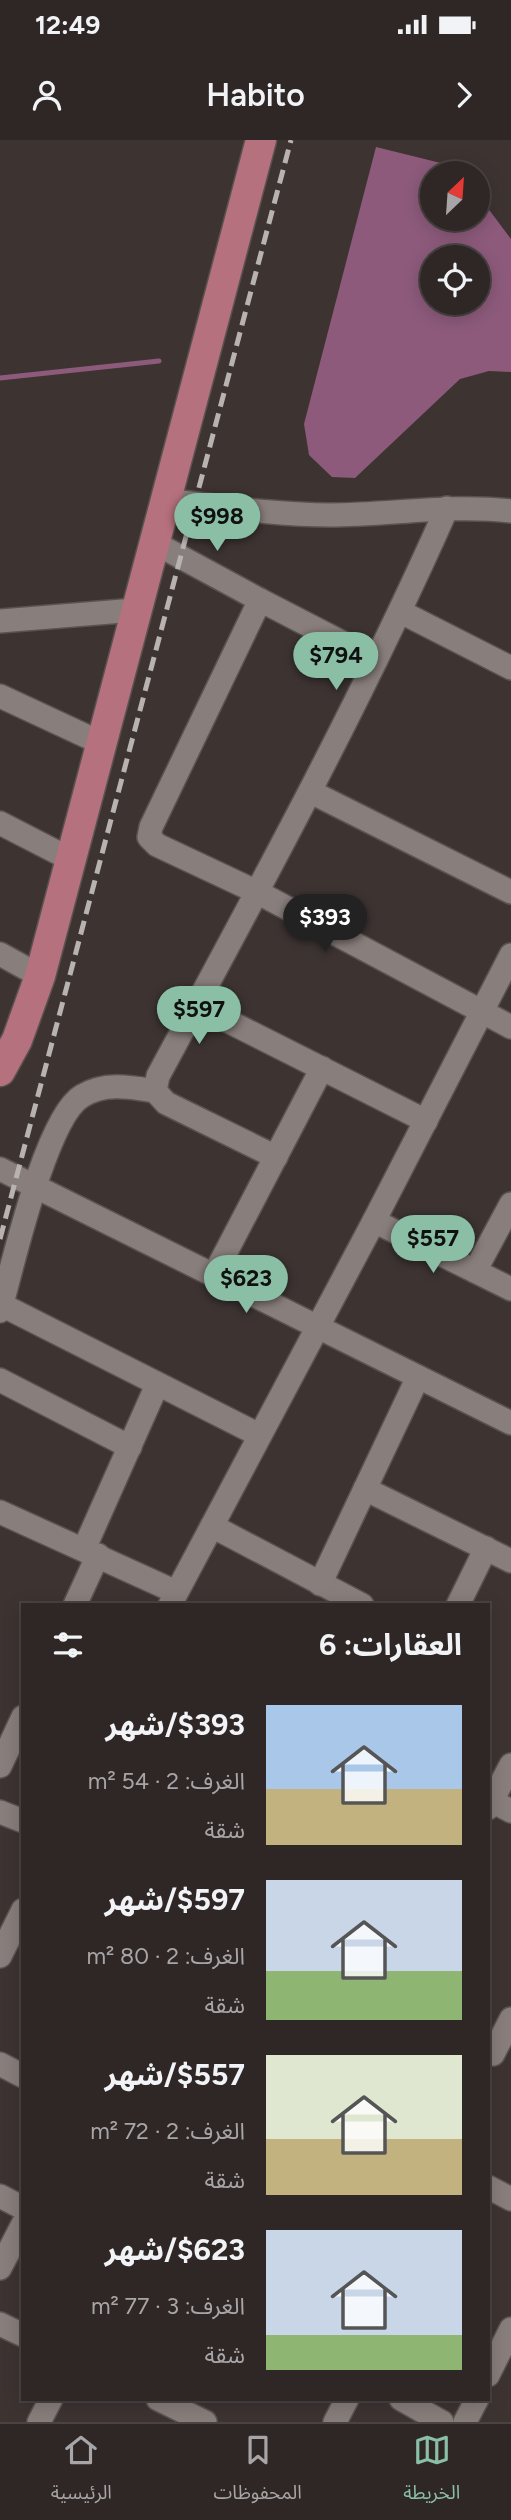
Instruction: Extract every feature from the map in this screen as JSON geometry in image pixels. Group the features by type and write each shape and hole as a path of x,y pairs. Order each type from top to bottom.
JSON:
{"main road":[{"path":"0,1071 17,1040 40,976 261,140"}],"street":[{"path":"164,500 272,512 329,515 447,508 511,511"},
{"path":"155,1091 158,1076 311,792 401,612 447,508"},
{"path":"153,542 376,660"},
{"path":"260,600 149,836 157,845 257,892 511,1027"},
{"path":"0,621 135,610"},
{"path":"401,612 511,668"},
{"path":"0,696 101,743"},
{"path":"311,792 511,892"},
{"path":"0,823 70,859"},
{"path":"0,954 40,976"},
{"path":"0,1512 91,1552 173,1599 374,1221 511,955"},
{"path":"197,1005 426,1121"},
{"path":"215,1275 321,1068"},
{"path":"259,1435 1,1308 36,1186 60,1119 81,1096 114,1085 155,1091 166,1102 276,1157"},
{"path":"0,1169 511,1423"},
{"path":"475,1271 511,1203"},
{"path":"374,1221 511,1289"},
{"path":"320,1584 418,1377"},
{"path":"0,1380 130,1447"},
{"path":"76,1603 91,1552 130,1447 157,1384"},
{"path":"365,1489 511,1561"},
{"path":"212,1526 358,1603"},
{"path":"459,1603 486,1548"},
{"path":"0,1766 21,1721"},
{"path":"495,1805 511,1765"},
{"path":"0,1812 21,1820"},
{"path":"9,1952 21,1916"},
{"path":"498,2056 511,2019"},
{"path":"0,2064 21,2075"},
{"path":"490,2188 511,2199"},
{"path":"0,2196 21,2207"},
{"path":"0,2268 21,2228"},
{"path":"0,2324 21,2334"},
{"path":"490,2371 509,2336"},
{"path":"39,2422 50,2401"},
{"path":"164,2401 206,2414"},
{"path":"335,2422 346,2401"},
{"path":"405,2401 442,2422"},
{"path":"466,2422 476,2401"}],"shaded area":[{"path":"376,147 433,161 420,161 420,231 490,231 490,211 511,239 511,372 489,371 460,379 355,478 332,477 309,455 304,424"}],"waterway":[{"path":"0,378 159,361"}],"railway":[{"path":"0,1239 291,140"}]}
